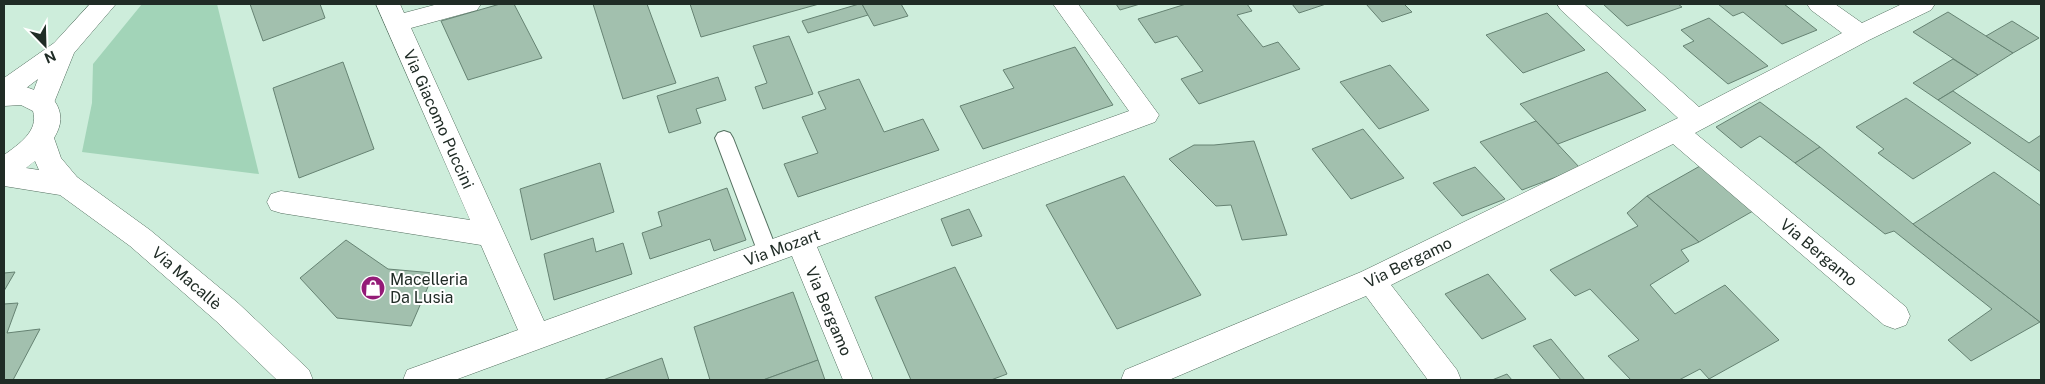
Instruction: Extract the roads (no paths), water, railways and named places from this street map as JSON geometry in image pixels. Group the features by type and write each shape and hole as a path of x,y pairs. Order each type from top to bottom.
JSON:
{"street":[{"path":"4,91 63,49 104,4"},
{"path":"392,13 469,4"},
{"name":"Via Mozart","path":"418,380 1146,115 1065,4"},
{"name":"Via Bergamo","path":"1569,4 1685,125 1895,316"},
{"path":"1819,4 1860,34"},
{"name":"Via Bergamo","path":"1136,380 1371,281 1923,4"},
{"name":"Via Giacomo Puccini","path":"392,13 536,337"},
{"path":"42,103 63,49"},
{"path":"4,96 30,96 42,103 48,114 48,122 41,138 26,153 4,168"},
{"name":"Via Macallè","path":"41,138 50,163 67,185 140,238 227,312 298,380"},
{"name":"Via Macallè","path":"4,175 67,185"},
{"path":"281,202 490,235"},
{"name":"Via Bergamo","path":"800,241 858,380"},
{"path":"1371,281 1446,380"}],"lane":[{"path":"724,138 768,253"}],"place":[{"name":"Macelleria Da Lusia","path":"373,288"}]}
